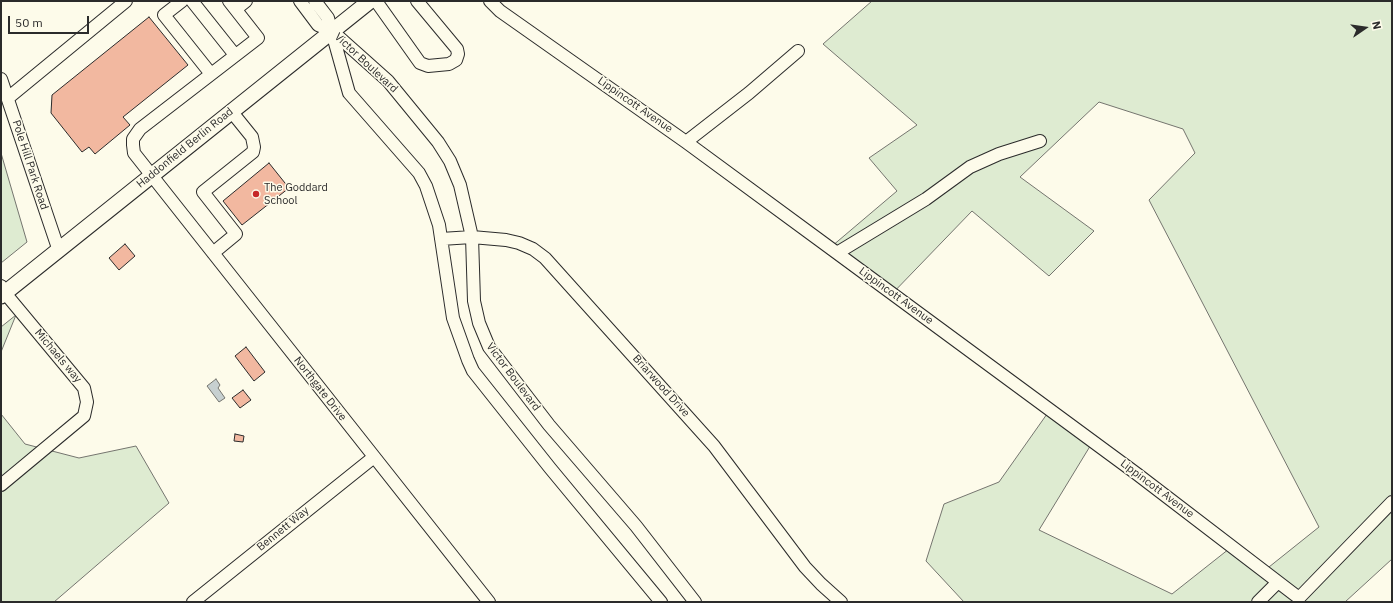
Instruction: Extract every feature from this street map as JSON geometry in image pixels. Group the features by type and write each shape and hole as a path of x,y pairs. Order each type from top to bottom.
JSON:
{"main road":[{"name":"Haddonfield Berlin Road","path":"2,292 59,251 370,1"}],"street":[{"path":"8,98 126,1"},
{"path":"182,1 164,15 211,74"},
{"path":"192,1 235,55"},
{"path":"232,5 246,1"},
{"path":"300,1 318,25 332,31"},
{"path":"315,1 328,18 332,31"},
{"path":"376,1 420,62 428,66 449,64 456,60 458,54 457,49 417,1"},
{"name":"Lippincott Avenue","path":"490,1 500,11 686,142 1137,474 1299,598 1392,502"},
{"name":"Northgate Drive","path":"232,5 258,38 140,129 135,134 133,143 134,153 489,602"},
{"name":"Victor Boulevard","path":"332,31 388,82 438,142 450,160 460,184 472,237 474,301 479,323 489,347 549,425 636,526 695,602"},
{"name":"Victor Boulevard","path":"332,31 349,94 419,174 426,186 439,225 453,318 473,371 660,602"},
{"path":"686,142 749,93 798,51"},
{"name":"Pole Hill Park Road","path":"1,79 59,251"},
{"path":"213,253 236,234 203,192 253,152 254,147 252,137 232,111"},
{"path":"837,253 926,199 970,167 999,154 1040,141"},
{"name":"Briarwood Drive","path":"441,239 472,237 506,240 519,243 533,249 544,258 714,446 805,567 841,602"},
{"name":"Michaels way","path":"1,485 84,416 87,402 84,388 2,292"},
{"name":"Bennett Way","path":"193,602 374,457"},
{"path":"1258,602 1278,582"}],"green space":[{"path":"872,1 1392,1 1392,559 1345,602 964,602 926,561 944,504 999,482 1047,414 1092,443 1039,530 1172,594 1234,545 1264,571 1319,527 1149,200 1195,153 1183,129 1099,102 1020,177 1094,231 1049,276 972,211 888,298 825,252 897,191 869,158 917,125 823,44"},
{"path":"1,153 27,242 1,263"},
{"path":"16,315 1,352 1,327"},
{"path":"1,414 25,444 79,458 136,446 169,503 54,602 1,602"}],"shaded area":[{"path":"216,379 220,385 218,388 225,398 219,402 207,386"}],"building":[{"path":"149,17 188,65 123,117 130,125 95,154 89,147 82,152 51,113 52,95"},
{"name":"The Goddard School","path":"269,163 289,188 242,225 223,201"},
{"path":"125,244 135,256 119,270 109,258"},
{"path":"246,347 265,372 254,381 235,356"},
{"path":"243,390 251,400 240,408 232,398"},
{"path":"235,434 244,436 243,442 234,441"}],"place":[{"name":"The Goddard School","path":"256,194"}]}
